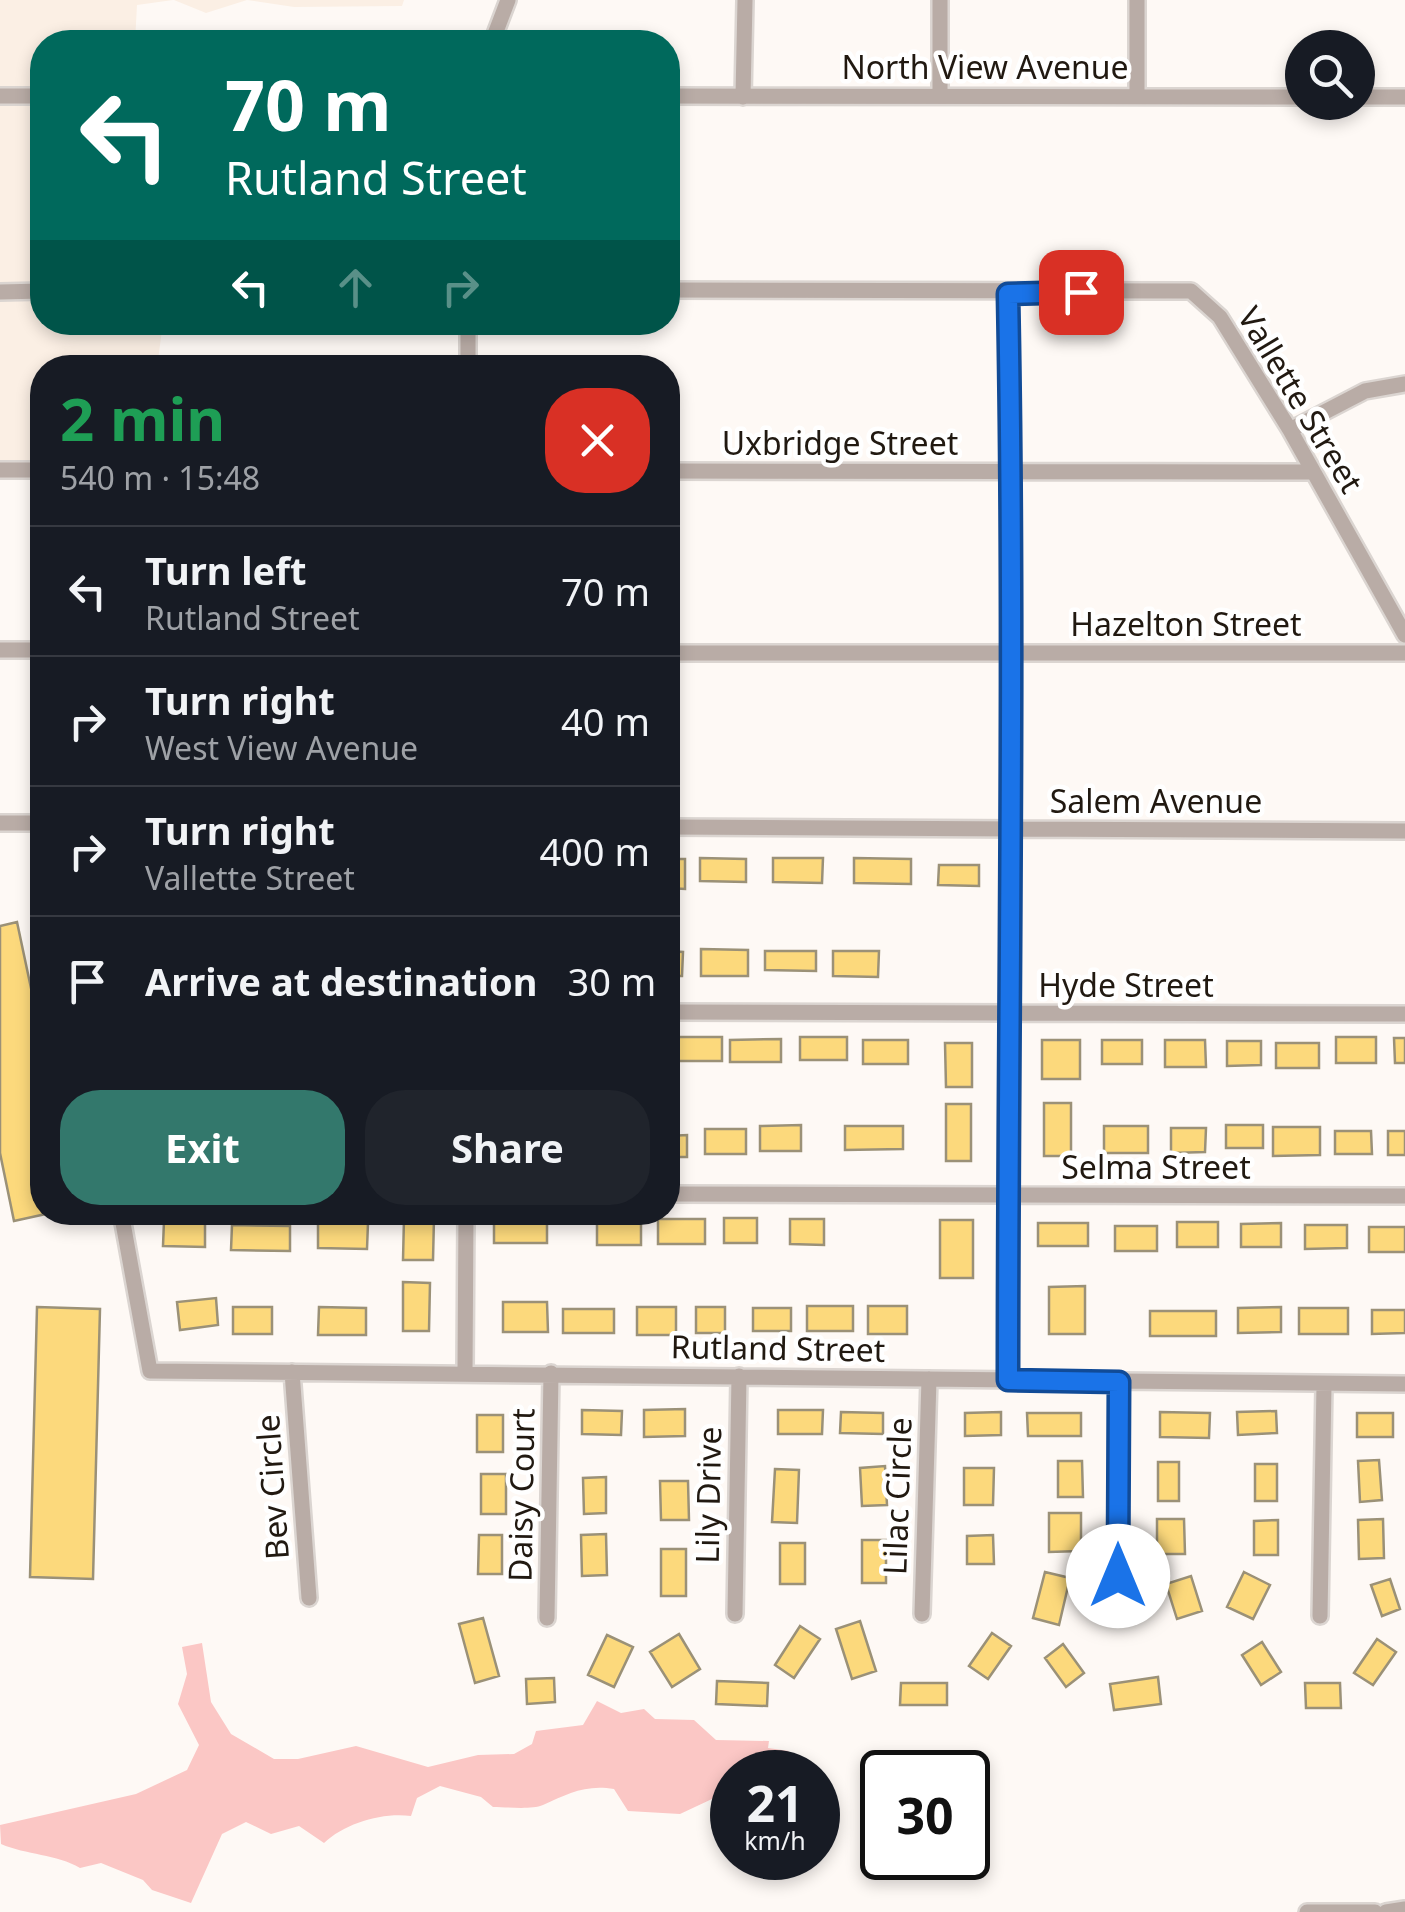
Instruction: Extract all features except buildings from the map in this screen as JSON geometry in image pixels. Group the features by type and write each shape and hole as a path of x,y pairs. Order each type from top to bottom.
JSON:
{"street":[{"path":"497,30 508,0"},
{"path":"743,97 745,0"},
{"path":"940,0 940,95"},
{"path":"1136,96 1137,0"},
{"path":"1,96 30,96"},
{"name":"North View Avenue","path":"680,96 1285,97"},
{"path":"1375,98 1405,98"},
{"name":"Vallette Street","path":"680,290 1008,294 1191,291 1220,317 1290,430 1405,634"},
{"path":"0,292 30,291"},
{"path":"1008,294 1014,652 1006,1013 1008,1380"},
{"path":"1290,430 1365,391 1405,384"},
{"path":"0,470 30,470"},
{"name":"Uxbridge Street","path":"680,471 1312,472"},
{"path":"0,650 30,650"},
{"name":"Hazelton Street","path":"680,653 1405,653"},
{"path":"0,822 30,826"},
{"name":"Salem Avenue","path":"680,826 1405,831"},
{"name":"Hyde Street","path":"680,1012 1405,1014"},
{"name":"Selma Street","path":"680,1194 1405,1196"},
{"name":"Rutland Street","path":"123,1225 150,1370 1405,1384"},
{"path":"465,1372 466,1225"},
{"name":"Bev Circle","path":"292,1372 309,1598"},
{"name":"Daisy Court","path":"547,1618 551,1374"},
{"name":"Lily Drive","path":"734,1614 739,1376"},
{"name":"Lilac Circle","path":"922,1614 929,1379"},
{"path":"1117,1616 1119,1382"},
{"path":"1320,1616 1324,1385"},
{"path":"1386,1912 1405,1910"},
{"path":"1307,1912 1376,1912"}],"shaded area":[{"path":"0,0 173,0 137,5 136,30 30,30 30,335 161,335 159,355 30,355 30,468 0,468"},
{"path":"174,0 247,0 206,13"},
{"path":"247,0 404,0 402,6 294,7"},
{"path":"202,1643 211,1702 231,1734 274,1759 298,1759 356,1746 428,1767 478,1755 514,1754 532,1744 536,1731 583,1725 597,1701 621,1713 644,1709 655,1719 694,1720 716,1740 769,1741 768,1748 782,1750 710,1750 710,1800 680,1814 628,1811 614,1789 577,1791 538,1807 519,1808 493,1807 481,1797 440,1786 417,1798 411,1816 365,1820 324,1843 299,1826 271,1834 246,1822 222,1834 191,1903 152,1890 143,1880 101,1863 80,1868 1,1844 0,1825 136,1794 187,1770 199,1745 178,1704 187,1674 182,1647"}],"route":[{"path":"1081,292 1008,294 1014,652 1006,1013 1008,1380 1119,1382 1118,1576"}]}
